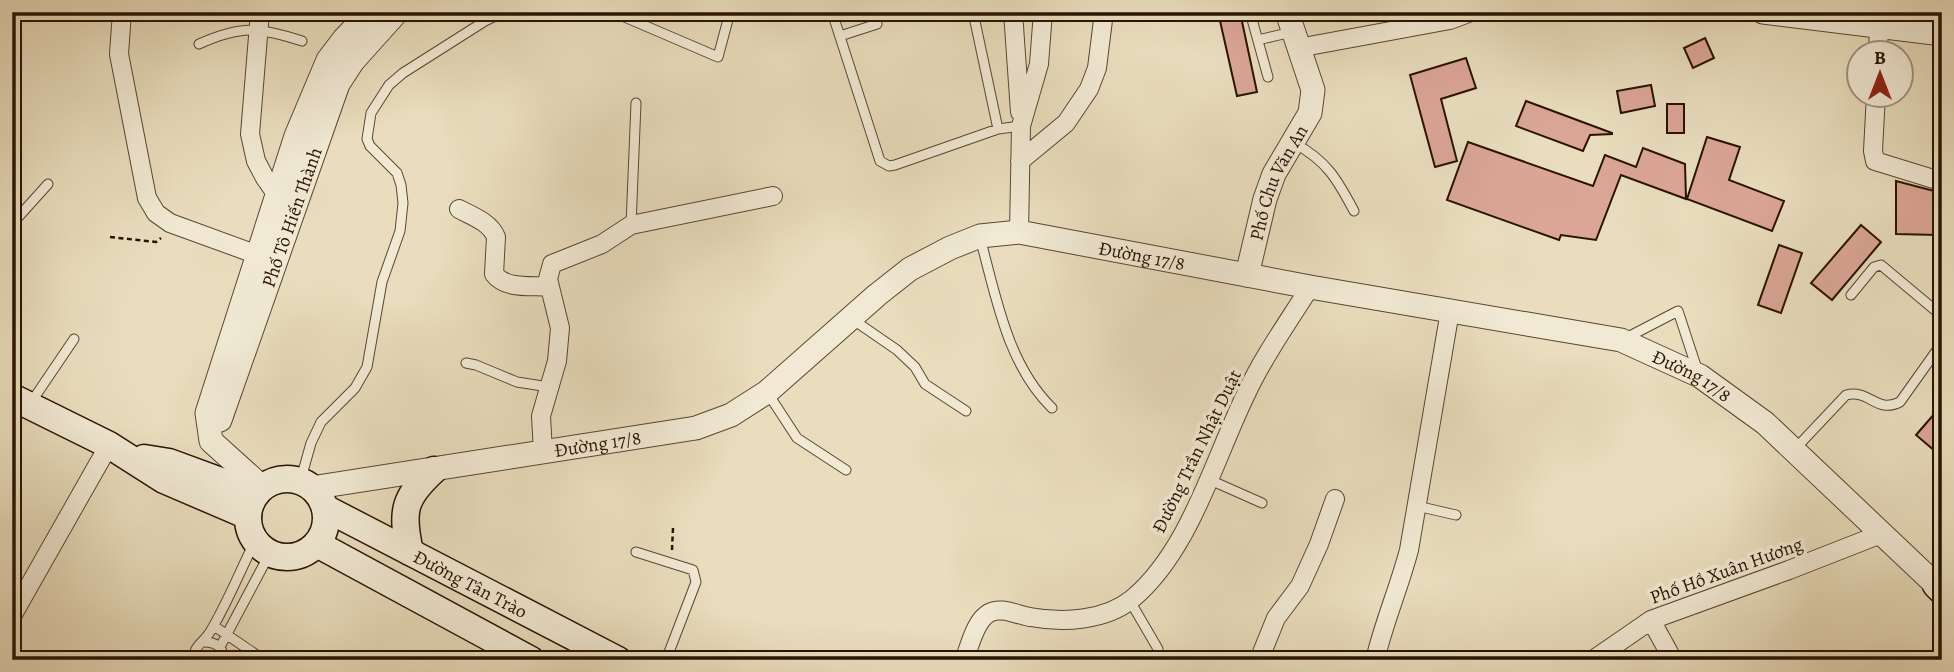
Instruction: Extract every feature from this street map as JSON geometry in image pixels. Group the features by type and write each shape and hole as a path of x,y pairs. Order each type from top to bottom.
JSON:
{"main road":[{"path":"21,401 115,449 169,462 256,499"},
{"path":"410,552 405,527 408,500 418,485 434,470"},
{"path":"287,480 312,493 326,521 317,544 307,552 282,557 262,547 249,529 256,499 274,482 287,480"},
{"name":"Đường Tân Trào","path":"312,493 410,552 618,660"},
{"name":"Đường Tân Trào","path":"317,544 520,657"}],"street":[{"path":"121,12 119,54 147,198 156,213 170,223 258,255"},
{"name":"Phố Tô Hiến Thành","path":"210,435 222,417 286,200 296,136 328,61 344,39 370,12"},
{"name":"Phố Tô Hiến Thành","path":"210,435 207,413 258,255 338,84 353,61 397,12"},
{"path":"1013,12 1020,126 1019,232"},
{"path":"1020,126 1039,64 1043,12"},
{"path":"1020,161 1066,123 1089,89 1097,68 1104,12"},
{"path":"1292,31 1450,20 1471,12"},
{"path":"1777,14 1879,26 1928,25"},
{"path":"259,21 250,134 256,161 286,200"},
{"path":"1879,26 1879,38"},
{"name":"Phố Chu Văn An","path":"1247,275 1265,199 1274,174 1310,113 1313,90 1292,31"},
{"path":"1875,108 1875,161 1940,181"},
{"path":"543,452 541,416 557,361 560,328 548,278 552,264 602,244 631,225 773,196"},
{"path":"459,209 490,226 494,231 497,278 512,285 550,287"},
{"name":"Đường 17/8","path":"312,493 434,470 696,428 731,415 767,393 910,269 980,236 1019,232 1310,287 1622,340 1700,376 1765,423 1881,534 1940,585"},
{"name":"Đường Trần Nhật Duật","path":"964,660 978,625 989,613 1002,610 1058,621 1097,617 1130,601 1162,569 1210,480 1224,440 1249,388 1310,287"},
{"path":"1375,660 1390,603 1406,563 1450,311"},
{"path":"210,435 211,441 256,499"},
{"path":"12,616 115,449"},
{"path":"1259,660 1276,618 1300,586 1335,499"},
{"name":"Phố Hồ Xuân Hương","path":"1593,660 1651,620 1881,534"},
{"path":"1651,620 1673,660"}],"lane":[{"path":"312,493 311,443 321,422 355,388 367,367 382,282 400,231 403,203 401,185 397,173 370,146 367,139 371,113 388,85 403,73 485,21 504,12"},
{"path":"612,12 718,57 730,12"},
{"path":"832,12 880,161 889,166 895,165 998,129 1020,126"},
{"path":"973,12 998,129"},
{"path":"1250,12 1268,77"},
{"path":"199,44 259,21 302,41"},
{"path":"840,36 877,24"},
{"path":"1258,40 1292,31"},
{"path":"631,225 636,103"},
{"path":"1293,142 1325,164 1335,176 1354,211"},
{"path":"12,225 48,184"},
{"path":"980,236 1002,319 1018,359 1041,397 1052,408"},
{"path":"1851,295 1874,267 1881,265 1942,316"},
{"path":"1622,340 1678,311 1700,376"},
{"path":"851,318 897,350 915,367 925,384 966,411"},
{"path":"21,401 74,339"},
{"path":"1795,449 1846,395 1863,395 1881,406 1900,402 1942,343"},
{"path":"466,363 517,382 549,387"},
{"path":"767,393 797,438 846,470"},
{"path":"1210,480 1262,503"},
{"path":"1417,506 1456,514"},
{"path":"194,660 193,654 197,646 204,642 262,547"},
{"path":"220,647 262,547"},
{"path":"636,552 693,570 696,582 666,660"},
{"path":"1130,601 1158,649"},
{"path":"214,626 264,660"},
{"path":"204,642 212,642 220,647 222,660"},
{"path":"128,660 136,660"}],"path":[{"path":"110,237 158,242 170,223"},
{"path":"672,564 673,528"}],"building":[{"path":"1218,12 1240,12 1257,92 1237,96"},
{"path":"1705,38 1714,58 1693,68 1684,48"},
{"path":"1466,58 1476,88 1441,99 1457,161 1435,167 1410,75"},
{"path":"1651,85 1655,106 1621,113 1617,91"},
{"path":"1526,101 1612,134 1590,135 1583,151 1516,126"},
{"path":"1667,104 1684,104 1684,133 1667,133"},
{"path":"1707,137 1740,147 1729,180 1784,201 1772,231 1687,199"},
{"path":"1468,142 1593,186 1605,155 1636,167 1643,148 1685,164 1686,199 1621,175 1596,240 1561,235 1559,240 1447,200"},
{"path":"1896,181 1938,192 1938,235 1896,234"},
{"path":"1861,225 1881,242 1832,300 1811,283"},
{"path":"1779,245 1802,253 1781,313 1758,305"},
{"path":"1942,405 1942,457 1916,435"}]}
